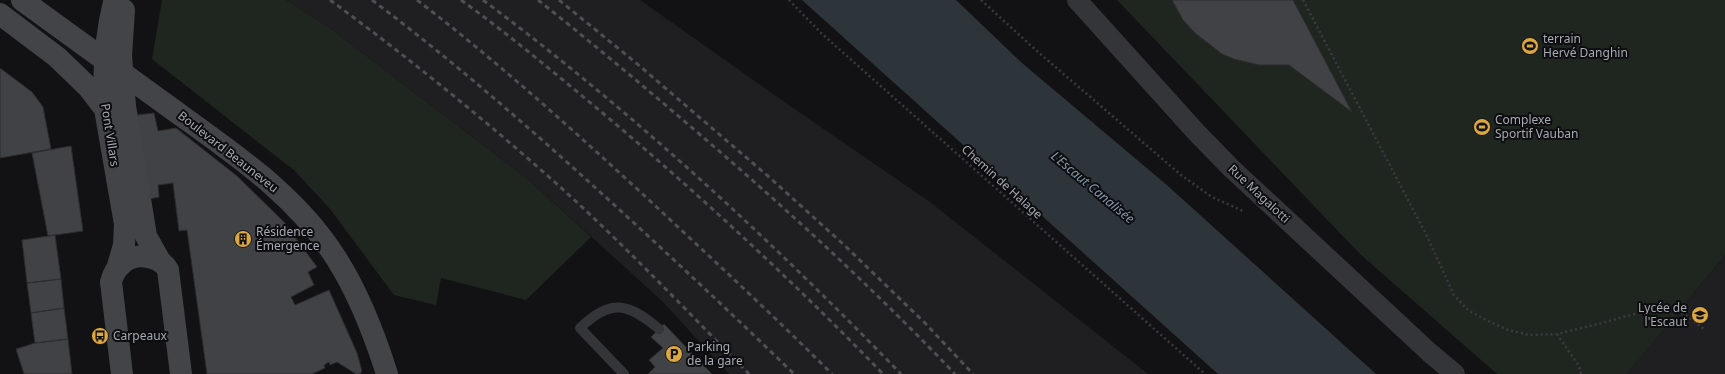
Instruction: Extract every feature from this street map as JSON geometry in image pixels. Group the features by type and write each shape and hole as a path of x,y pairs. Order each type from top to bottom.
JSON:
{"main road":[{"name":"Boulevard Beauneveu","path":"22,0 253,168 289,200 331,251 348,278 368,318 387,374"},
{"name":"Pont Villars","path":"119,1 104,53 104,82 115,108 148,243 160,262 165,265 169,275 182,374"},
{"path":"0,14 57,56 88,87 115,108"},
{"name":"Pont Villars","path":"115,108 125,224 124,245 111,282 111,289 122,374"},
{"path":"116,269 132,257 148,257 160,262"}],"street":[{"name":"Rue Magalotti","path":"1077,0 1231,168 1430,353 1455,374"}],"lane":[{"path":"624,374 580,328 605,309 615,307 633,310 643,316 658,330"}],"path":[{"name":"Chemin de Halage","path":"789,0 821,33 1205,374"},
{"path":"981,0 1038,52 1181,175 1212,197 1247,213"},
{"path":"1303,0 1368,127 1426,234 1454,294 1469,311 1508,330 1529,335 1557,334 1602,323 1644,310 1671,308 1687,316 1704,329"},
{"path":"1557,334 1579,366 1581,374"}],"shaded area":[{"path":"162,0 286,0 331,29 530,181 591,237 526,300 441,278 436,305 394,295 330,209 295,171 152,59"},
{"path":"286,0 640,0 930,202 1148,374 729,374 662,301 530,181 331,29"},
{"name":"Complexe Sportif Vauban","path":"1117,0 1725,0 1725,255 1627,374 1497,374 1360,254"},
{"name":"Lycée de l'Escaut","path":"1725,255 1725,374 1627,374"}],"water":[{"name":"L'Escaut Canalisée","path":"802,0 956,0 1022,63 1168,186 1376,374 1218,374"}],"building":[{"path":"1172,0 1293,0 1352,112 1289,65 1259,65 1234,59 1222,54 1195,33 1183,20"},
{"path":"0,68 32,92 43,107 51,149 0,158"},
{"name":"Résidence Émergence","path":"154,113 158,131 176,128 237,176 284,222 317,267 308,272 314,285 291,297 295,305 329,290 357,353 362,371 360,374 356,374 337,362 330,365 329,362 324,365 325,368 312,374 207,374 187,230 179,231 173,183 158,185 159,197 149,199 137,115"},
{"path":"71,146 83,231 48,236 32,153"},
{"path":"55,235 61,279 27,283 22,240"},
{"path":"61,279 64,308 31,313 27,283"},
{"path":"64,308 68,339 35,343 31,313"},
{"name":"Parking de la gare","path":"664,324 712,374 648,374 655,367 649,360 663,348 651,337"},
{"path":"68,339 72,374 24,374 16,349 35,343"}],"railway":[{"path":"330,0 441,86 549,177 626,249 749,374"},
{"path":"372,0 451,62 553,150 687,272 794,374"},
{"path":"417,0 506,72 592,148 741,286 832,374"},
{"path":"461,0 552,71 677,177 782,274 883,374"},
{"path":"483,0 593,87 700,179 802,275 901,374"},
{"path":"538,0 665,105 788,212 889,307 955,374"},
{"path":"559,0 635,62 769,177 842,243 924,322 973,374"}],"place":[{"name":"terrain Hervé Danghin","path":"1530,46"},
{"name":"Complexe Sportif Vauban","path":"1482,127"},
{"name":"Résidence Émergence","path":"243,239"},
{"name":"Lycée de l'Escaut","path":"1700,315"},
{"name":"Carpeaux","path":"100,336"},
{"name":"Parking de la gare","path":"674,354"}]}
